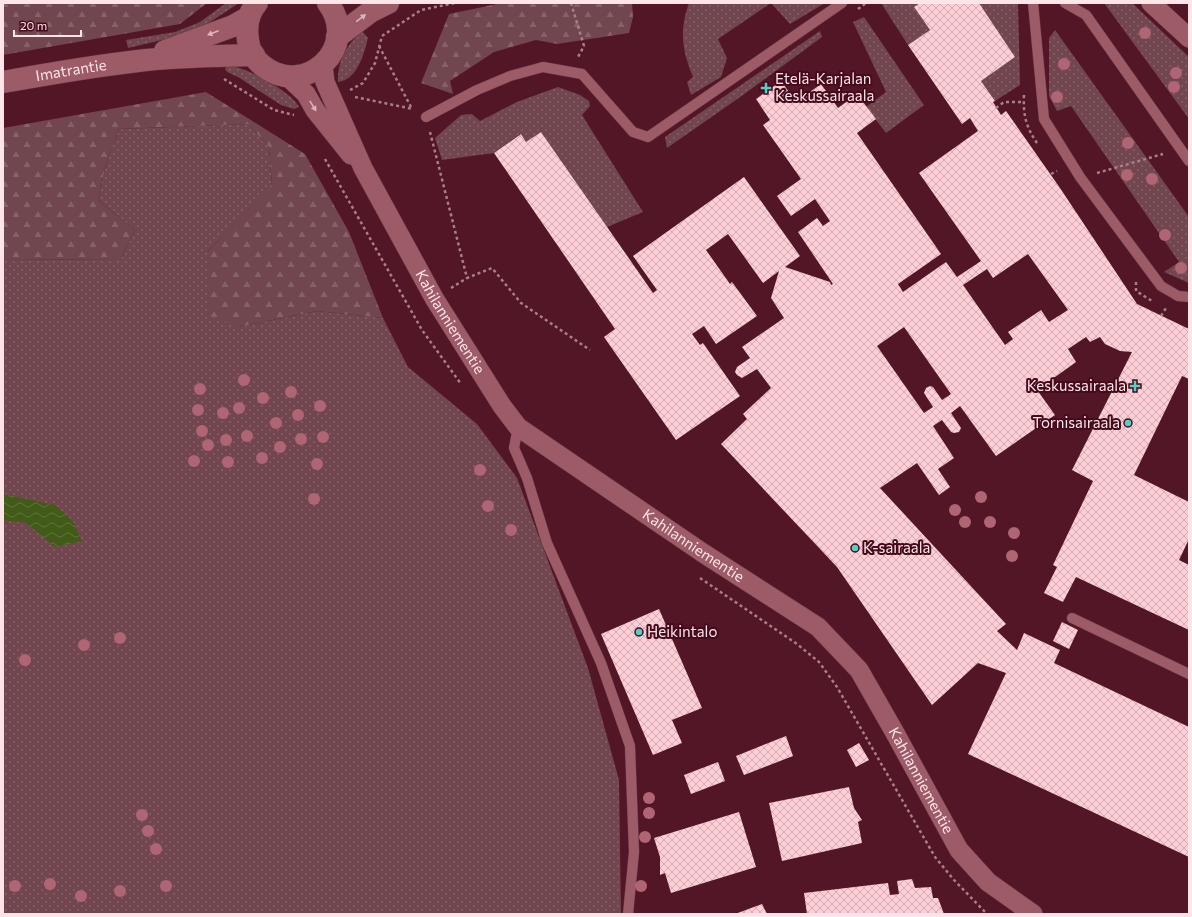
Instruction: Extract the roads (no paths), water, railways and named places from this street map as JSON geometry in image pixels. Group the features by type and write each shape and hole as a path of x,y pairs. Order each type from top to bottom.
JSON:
{"street":[{"path":"253,10 247,30 248,43 260,64 278,75 304,75 320,68 334,49 337,37 337,23 333,10 328,3"},
{"path":"337,37 370,12 388,3"},
{"path":"1151,3 1189,38"},
{"name":"Imatrantie","path":"139,60 233,26 253,10"},
{"name":"Imatrantie","path":"3,82 139,60 254,55"},
{"name":"Kahilanniementie","path":"324,64 323,74 325,82 337,97 363,168 434,298 502,406 518,427 703,553 818,627 859,670 959,850 988,882 1033,914"},
{"name":"Kahilanniementie","path":"288,76 306,94 315,110 363,168"}],"lane":[{"path":"426,117 477,90 510,76 543,67 582,74 633,132 648,137 842,3"},
{"path":"1033,3 1044,119 1080,177 1161,286 1178,296 1189,297"},
{"path":"1065,3 1086,15 1189,161"},
{"path":"518,427 514,448 527,478 547,543 601,663 630,746 634,852 628,914"},
{"path":"1072,618 1189,674"}],"water":[{"path":"3,494 55,505 73,521 82,541 55,547 26,523 3,520"}],"place":[{"name":"Etelä-Karjalan Keskussairaala","path":"766,88"},
{"name":"Keskussairaala","path":"1135,386"},
{"name":"Tornisairaala","path":"1128,423"},
{"name":"K-sairaala","path":"855,548"},
{"name":"Heikintalo","path":"639,632"}]}
